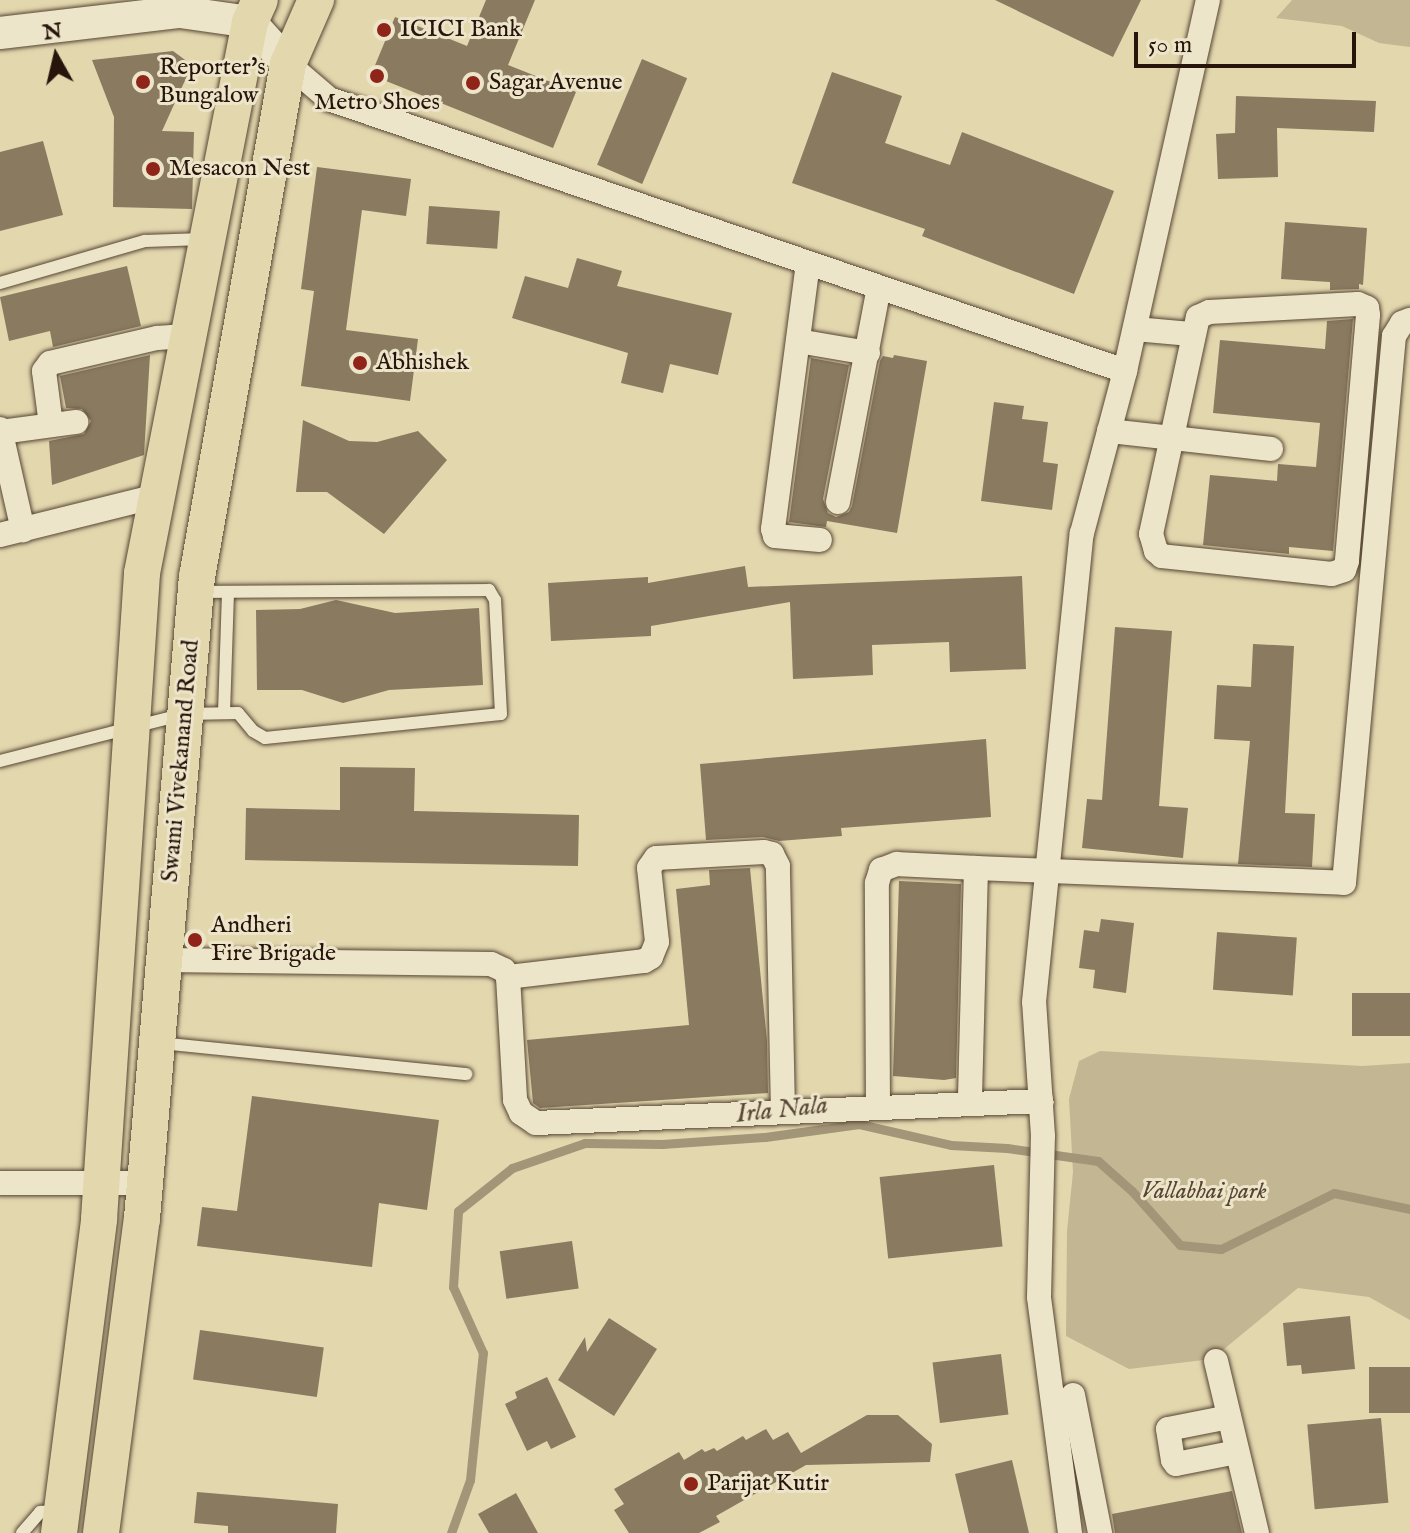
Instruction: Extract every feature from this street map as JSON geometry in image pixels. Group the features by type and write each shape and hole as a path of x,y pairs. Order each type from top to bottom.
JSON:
{"main road":[{"name":"Swami Vivekanand Road","path":"101,1533 145,1183 185,714 211,592 288,64 316,0"},
{"name":"Swami Vivekanand Road","path":"61,1522 101,1185 142,573 255,11"}],"street":[{"path":"1100,1533 1039,1297 1043,1136 1034,1002 1082,533 1135,329 1208,0"},
{"path":"0,33 180,12 255,11 288,64 329,99 1125,371"},
{"path":"808,263 773,529 775,536 820,540"},
{"path":"838,502 879,288"},
{"path":"1358,304 1367,308 1368,315 1364,366 1347,561 1339,573 1162,556 1151,542 1151,534 1191,334 1198,317 1209,312 1358,304"},
{"path":"878,1108 878,876 888,865 1344,883 1394,336 1402,323 1410,320"},
{"path":"1135,329 1191,334"},
{"path":"51,425 44,371 50,363 157,338 189,336"},
{"path":"798,341 868,353"},
{"path":"1364,366 1391,369"},
{"path":"76,422 0,430 11,532 157,496"},
{"path":"1109,431 1271,449"},
{"path":"1355,467 1382,469"},
{"path":"508,977 644,961 651,957 657,942 649,868 656,858 772,854 778,866 783,1112"},
{"path":"970,1103 976,868"},
{"path":"164,960 491,964 504,970 508,977 515,1100 528,1120 536,1123 1042,1101"},
{"path":"0,1183 145,1183"},
{"path":"1216,1361 1257,1533"},
{"path":"1067,1414 1070,1533"},
{"path":"1229,1417 1168,1429 1173,1460 1176,1464 1237,1452"}],"lane":[{"path":"0,283 145,241 207,239"},
{"path":"0,761 185,714 238,713 253,731 265,738 493,718 501,714 502,708 495,600 489,590 211,592 224,713"},
{"path":"157,1043 466,1074"},
{"path":"22,1533 40,1512 61,1522"}],"green space":[{"path":"1292,0 1410,0 1410,47 1379,43 1342,26 1276,18"},
{"name":"Vallabhai park","path":"1100,1051 1362,1066 1410,1063 1410,1320 1369,1297 1298,1288 1212,1359 1129,1369 1066,1336 1067,1231 1073,1172 1069,1099 1079,1061"}],"building":[{"name":"Sagar Avenue","path":"486,0 535,0 508,65 576,92 553,148 371,75 395,17 467,46"},
{"path":"995,0 1141,0 1113,57"},
{"path":"173,51 192,65 162,131 194,132 192,209 113,207 114,117 92,60"},
{"path":"642,59 687,78 642,184 597,165"},
{"path":"832,72 902,96 885,143 950,165 962,132 1114,191 1074,294 922,236 925,229 792,183"},
{"path":"1236,96 1376,101 1374,132 1277,128 1278,177 1218,179 1216,134 1235,133"},
{"path":"43,141 63,215 0,231 0,152"},
{"path":"317,167 411,179 406,216 362,210 346,330 418,339 410,401 301,386 314,291 301,289"},
{"path":"429,206 500,211 497,249 426,244"},
{"path":"1285,222 1367,228 1363,285 1359,284 1359,289 1330,290 1330,282 1281,279"},
{"path":"577,258 622,271 617,286 732,313 718,375 670,364 663,393 621,383 628,353 512,318 525,276 568,288"},
{"path":"127,266 141,326 53,347 50,331 9,341 0,297"},
{"path":"1353,319 1333,551 1289,547 1289,554 1203,545 1210,475 1277,481 1278,464 1316,467 1320,423 1213,413 1220,340 1325,349 1327,321"},
{"path":"150,355 144,455 52,485 49,441 84,434 91,421 82,409 66,408 60,376"},
{"path":"894,355 927,361 897,533 827,521 826,527 789,522 811,358 849,365 823,499 828,513 836,517 849,512 852,506 880,361 883,356 893,358"},
{"path":"994,402 1024,406 1022,419 1048,422 1043,462 1058,464 1052,510 981,501"},
{"path":"303,420 349,441 377,442 418,431 447,460 384,534 327,492 296,492"},
{"path":"745,566 748,587 1022,576 1026,669 950,672 949,642 872,645 873,675 793,679 790,602 651,626 651,636 551,641 548,583 648,577 648,583"},
{"path":"336,600 395,613 479,608 483,685 389,690 343,703 302,690 257,690 256,610 300,609"},
{"path":"1115,627 1172,631 1159,806 1188,808 1183,858 1082,848 1087,799 1102,800"},
{"path":"1253,644 1294,646 1285,813 1315,814 1312,867 1238,864 1250,741 1214,739 1217,685 1251,687"},
{"path":"986,739 991,817 841,828 842,836 779,841 763,837 706,840 700,764"},
{"path":"340,767 415,768 414,811 579,815 578,866 245,860 246,808 340,810"},
{"path":"750,868 767,1041 768,1093 540,1108 533,1103 527,1040 689,1025 676,889 710,885 709,870"},
{"path":"899,881 961,884 956,1078 893,1076"},
{"path":"1101,919 1134,923 1126,993 1093,988 1095,970 1079,968 1084,930 1099,932"},
{"path":"1217,932 1297,938 1293,995 1213,990"},
{"path":"1352,993 1410,993 1410,1036 1352,1036"},
{"path":"252,1096 439,1120 427,1210 379,1203 372,1267 197,1246 202,1207 237,1211"},
{"path":"994,1165 1003,1247 888,1259 880,1177"},
{"path":"572,1241 579,1289 506,1299 500,1251"},
{"path":"1350,1316 1355,1369 1302,1374 1301,1365 1287,1366 1283,1323"},
{"path":"609,1318 657,1349 614,1416 558,1380 585,1337 587,1352"},
{"path":"200,1330 324,1347 317,1397 193,1380"},
{"path":"1001,1354 1008,1415 940,1423 933,1362"},
{"path":"1369,1367 1410,1367 1410,1413 1369,1413"},
{"path":"547,1377 576,1437 551,1449 547,1441 527,1451 505,1404 517,1398 515,1392"},
{"name":"Parijat Kutir","path":"867,1415 898,1415 932,1444 930,1462 806,1465 716,1516 720,1522 699,1533 629,1533 614,1510 624,1504 614,1489 679,1452 684,1460 702,1449 705,1452 714,1448 717,1451 743,1436 746,1440 766,1429 773,1440 788,1432 801,1453"},
{"path":"1381,1418 1388,1503 1315,1509 1307,1424"},
{"path":"1012,1460 1029,1533 969,1533 955,1474"},
{"path":"1232,1491 1242,1533 1115,1533 1112,1514"},
{"path":"197,1492 338,1504 336,1533 228,1533 228,1526 194,1523"},
{"path":"516,1493 538,1533 489,1533 478,1514"}],"waterway":[{"name":"Irla Nala","path":"451,1533 470,1480 483,1353 453,1287 458,1211 512,1168 585,1143 662,1144 765,1137 859,1124 951,1145 1007,1148 1098,1161 1132,1191 1180,1245 1221,1249 1334,1193 1410,1209"}],"place":[{"name":"ICICI Bank","path":"384,30"},
{"name":"Metro Shoes","path":"377,76"},
{"name":"Reporter's Bungalow","path":"143,82"},
{"name":"Sagar Avenue","path":"473,83"},
{"name":"Mesacon Nest","path":"153,169"},
{"name":"Abhishek","path":"360,363"},
{"name":"Andheri Fire Brigade","path":"195,940"},
{"name":"Parijat Kutir","path":"691,1484"}]}
